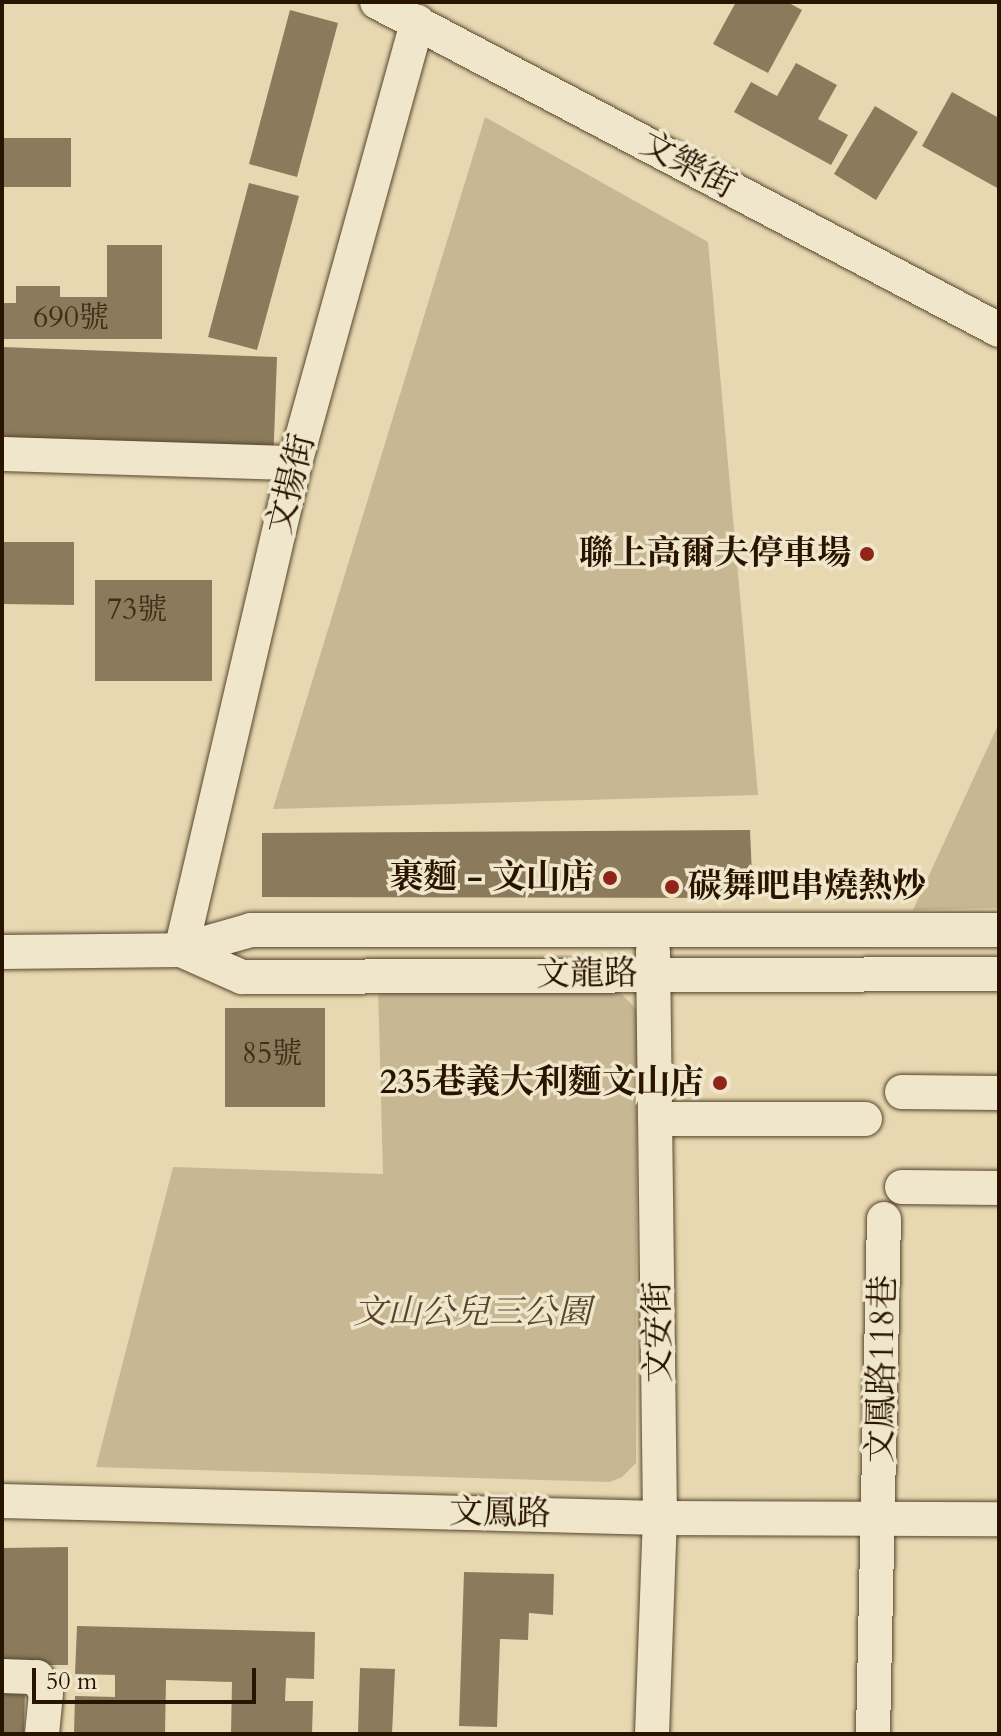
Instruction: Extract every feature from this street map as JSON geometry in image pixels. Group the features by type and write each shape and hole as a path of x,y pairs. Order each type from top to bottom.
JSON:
{"street":[{"name":"文樂街","path":"377,2 999,330"},
{"name":"文揚街","path":"181,950 295,463 417,22"},
{"path":"2,454 295,463"},
{"name":"文龍路","path":"2,952 181,950 251,930 999,930"},
{"name":"文安街","path":"652,930 660,1518 652,1734"},
{"name":"文龍路","path":"181,950 242,977 999,974"},
{"path":"902,1092 999,1093"},
{"path":"655,1119 865,1119"},
{"path":"902,1187 999,1188"},
{"name":"文鳳路118巷","path":"873,1734 884,1219"},
{"name":"文鳳路","path":"2,1501 660,1518 999,1519"},
{"path":"2,1676 37,1677 46,1693 42,1734"}],"green space":[{"path":"485,117 708,242 758,795 273,809"},
{"path":"999,723 999,908 913,910 919,897"},
{"name":"文山公兒三公園","path":"611,983 637,1010 636,1463 622,1477 610,1482 96,1467 173,1167 383,1174 378,985"}],"building":[{"path":"736,2 787,2 802,10 768,73 713,44"},
{"path":"290,10 338,23 297,177 249,164"},
{"path":"796,63 837,85 818,119 848,135 831,165 734,112 751,82 777,96"},
{"path":"952,92 999,118 999,189 922,146"},
{"path":"875,106 918,132 876,200 834,174"},
{"path":"2,138 71,138 71,187 2,187"},
{"path":"249,183 299,196 257,350 208,337"},
{"path":"107,245 162,245 162,339 2,339 2,303 16,303 16,286 60,286 60,297 107,297"},
{"path":"2,347 277,357 273,467 2,457"},
{"path":"2,542 74,542 74,605 2,604"},
{"path":"95,580 212,580 212,681 95,681"},
{"path":"750,830 753,898 262,897 262,833"},
{"path":"225,1008 325,1008 325,1107 225,1107"},
{"path":"68,1547 68,1665 2,1665 2,1548"},
{"path":"464,1572 554,1574 553,1615 529,1613 528,1640 500,1639 497,1727 459,1726"},
{"path":"77,1626 315,1632 314,1679 286,1678 285,1701 313,1701 312,1734 231,1734 232,1682 166,1680 165,1734 74,1734 75,1696 115,1697 115,1675 75,1674"},
{"path":"360,1668 395,1669 392,1734 358,1734"},
{"path":"2,1687 25,1687 24,1734 2,1734"}],"place":[{"name":"聯上高爾夫停車場","path":"867,554"},
{"name":"裹麵 - 文山店","path":"610,878"},
{"name":"碳舞吧串燒熱炒","path":"672,887"},
{"name":"235巷義大利麵文山店","path":"720,1083"}]}
